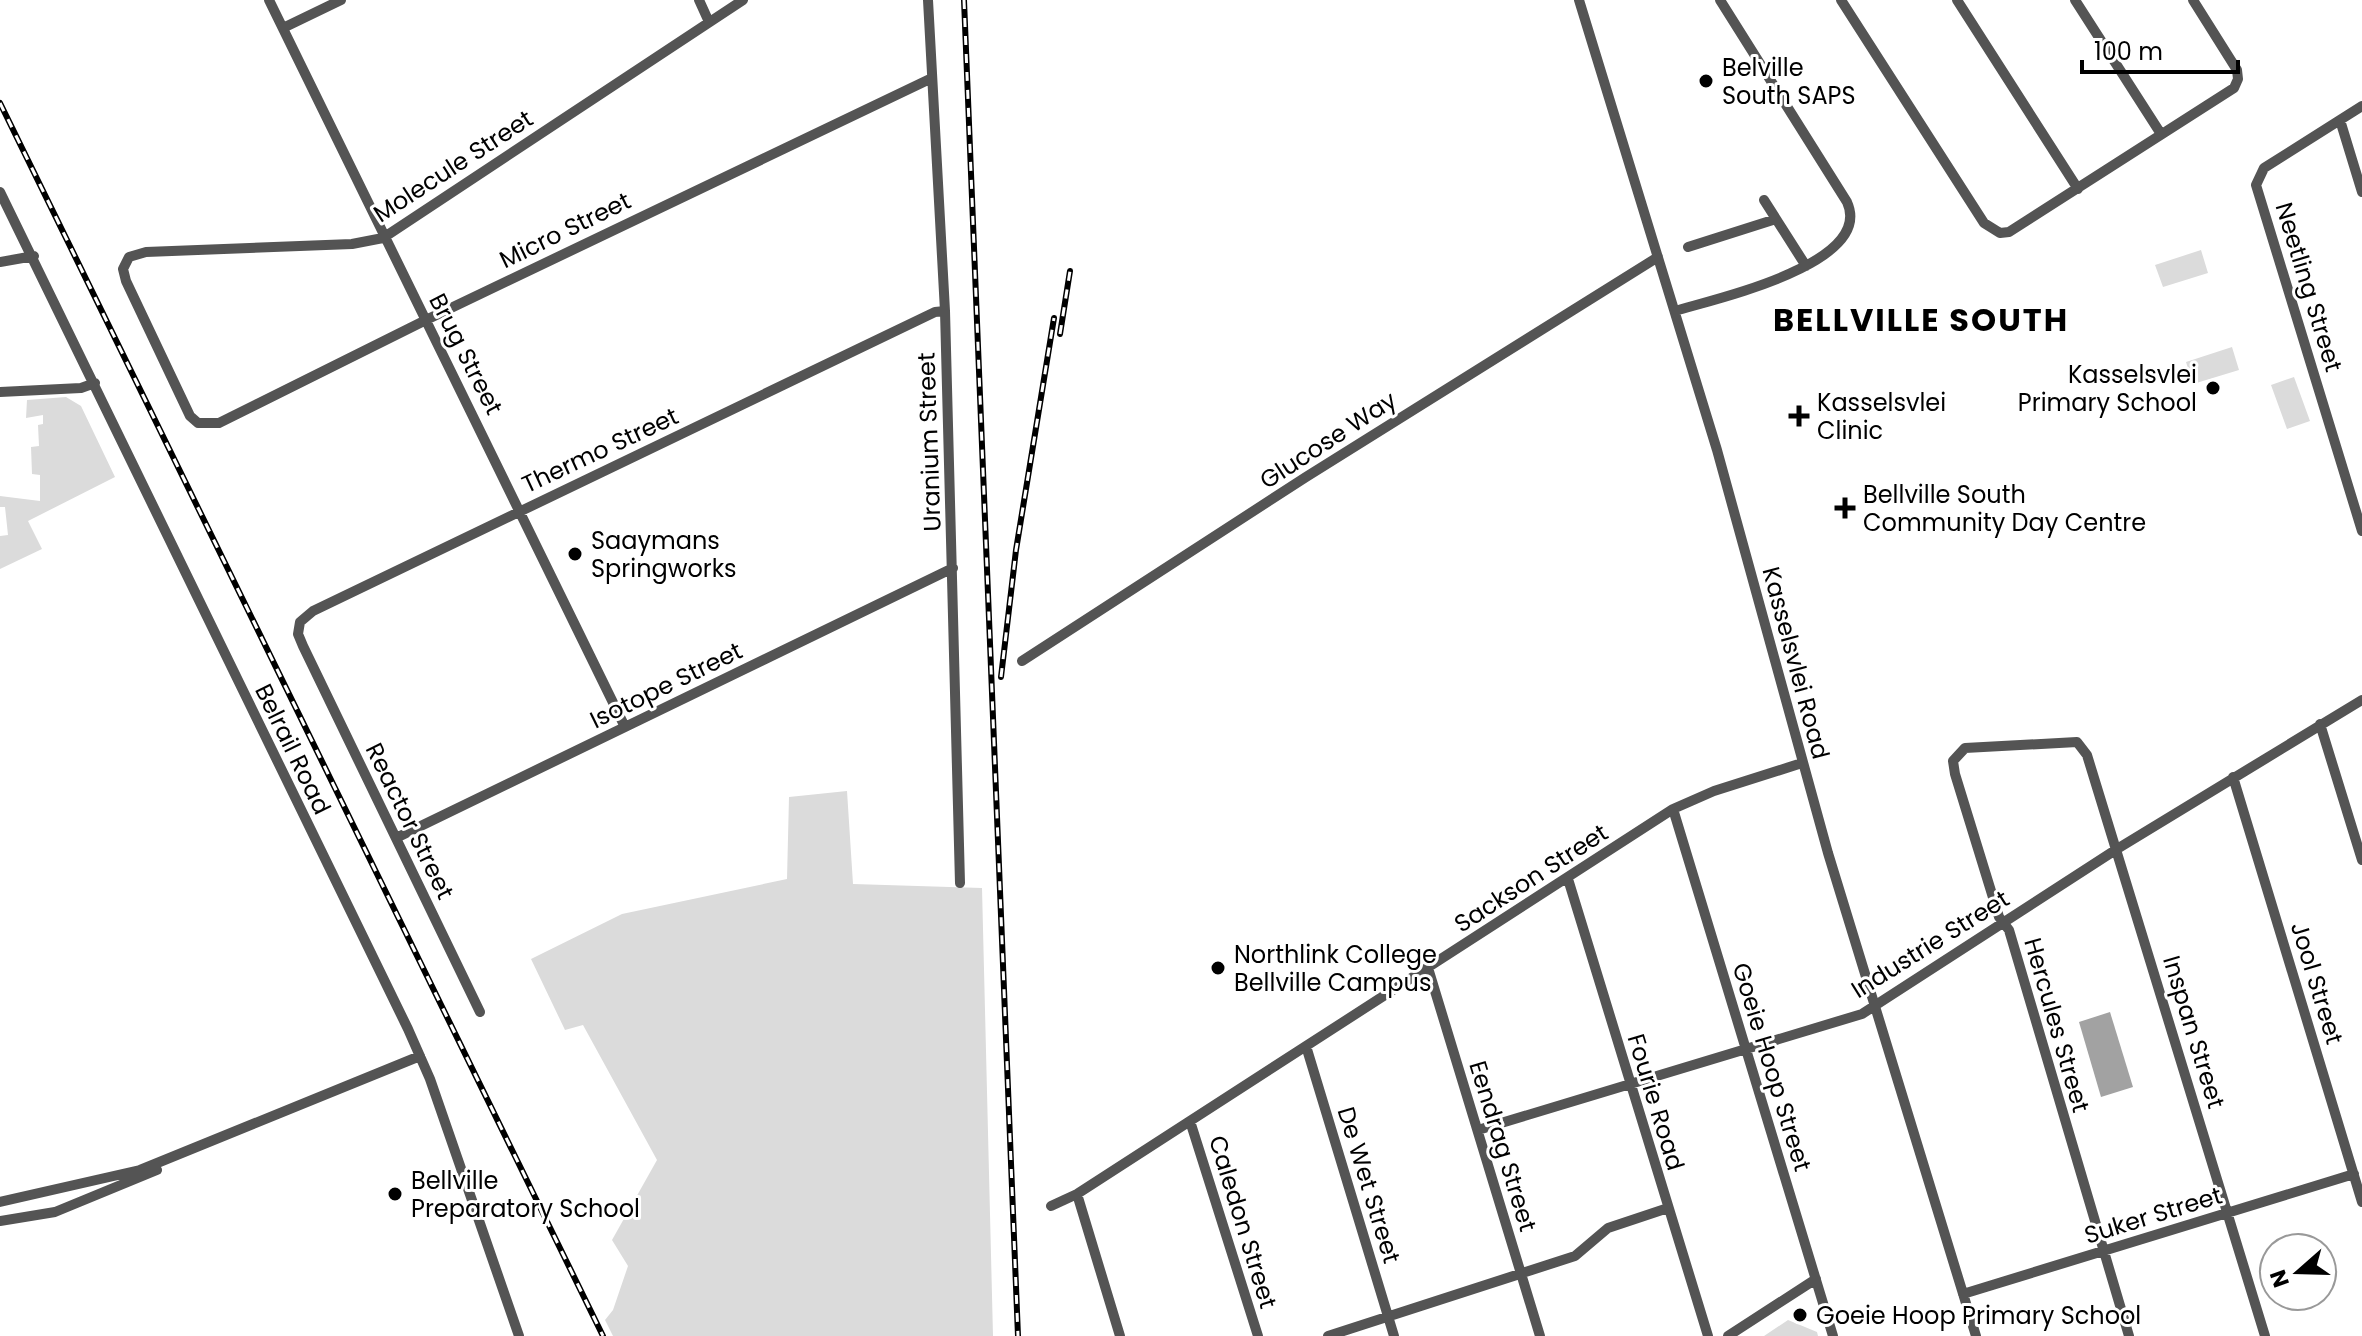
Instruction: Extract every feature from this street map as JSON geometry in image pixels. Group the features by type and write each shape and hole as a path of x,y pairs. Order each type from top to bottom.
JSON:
{"street":[{"name":"Brug Street","path":"269,0 383,238 428,319 625,727"},
{"path":"283,28 341,0"},
{"path":"699,0 709,22"},
{"name":"Molecule Street","path":"219,423 198,423 190,416 126,281 123,269 129,257 146,252 352,244 383,238 743,0"},
{"name":"Uranium Street","path":"928,0 945,311 960,883"},
{"name":"Kasselsvlei Road","path":"1579,0 1741,534 1802,763 1976,1336"},
{"path":"1675,311 1776,280 1806,266 1844,239 1851,222 1850,207 1720,0"},
{"path":"1841,0 1990,230 2009,232 2229,92 2238,79 2235,67 2193,0"},
{"path":"1957,0 2078,189"},
{"path":"2075,0 2161,134"},
{"name":"Micro Street","path":"219,423 428,319 932,78"},
{"name":"Neetling Street","path":"2362,106 2264,168 2256,185 2362,531"},
{"path":"2340,120 2362,192"},
{"name":"Belrail Road","path":"0,192 34,256 420,1056 519,1336"},
{"path":"1764,200 1806,266"},
{"path":"1688,247 1776,219"},
{"path":"0,262 34,256"},
{"name":"Glucose Way","path":"1022,661 1306,477 1658,257"},
{"name":"Thermo Street","path":"303,646 298,634 300,622 313,611 935,312 945,311"},
{"path":"0,392 81,388 95,383"},
{"name":"Isotope Street","path":"396,838 953,568"},
{"name":"Reactor Street","path":"303,646 480,1012"},
{"name":"Industrie Street","path":"1478,1130 1862,1014 2117,849 2362,700"},
{"path":"2320,724 2362,860"},
{"name":"Inspan Street","path":"2077,742 2087,755 2117,849 2265,1336"},
{"name":"Hercules Street","path":"2077,742 1971,746 1959,750 1953,761 2003,922 2009,930 2129,1336"},
{"name":"Sackson Street","path":"1051,1206 1077,1194 1673,809 1714,791 1802,763"},
{"name":"Jool Street","path":"2233,777 2362,1202"},
{"name":"Goeie Hoop Street","path":"1673,809 1833,1336"},
{"name":"Fourie Road","path":"1568,879 1708,1336"},
{"name":"Eendrag Street","path":"1428,968 1540,1336"},
{"name":"De Wet Street","path":"1306,1046 1394,1336"},
{"path":"0,1202 140,1170 420,1056"},
{"name":"Caledon Street","path":"1190,1121 1258,1336"},
{"path":"0,1221 55,1212 127,1183 205,1146"},
{"name":"Suker Street","path":"1963,1294 2354,1174"},
{"path":"1077,1194 1120,1336"},
{"path":"1328,1336 1575,1256 1608,1228 1668,1208"},
{"path":"1728,1336 1816,1279"}],"shaded area":[{"path":"2201,250 2208,273 2163,287 2155,265"},
{"path":"2232,347 2239,370 2193,384 2186,362"},
{"path":"2294,377 2310,421 2287,429 2271,385"},
{"path":"66,397 81,406 115,477 28,521 42,549 0,569 0,536 8,535 5,507 0,507 0,496 40,501 40,475 32,474 31,447 39,446 38,425 43,424 43,415 26,418 27,400"},
{"path":"847,791 853,884 982,888 993,1336 613,1336 605,1320 613,1310 628,1266 612,1240 657,1160 583,1025 565,1030 531,959 622,914 787,879 789,797"},
{"path":"2110,1012 2133,1087 2101,1097 2079,1022"},
{"path":"1788,1320 1817,1332 1818,1336 1764,1336"}],"railway":[{"path":"964,0 1018,1336"},
{"path":"0,103 603,1336"},
{"path":"1060,334 1070,271"},
{"path":"1001,677 1016,550 1054,318"}],"place":[{"name":"Belville South SAPS","path":"1706,81"},
{"name":"Kasselsvlei Primary School","path":"2213,388"},
{"name":"Kasselsvlei Clinic","path":"1799,416"},
{"name":"Bellville South Community Day Centre","path":"1845,508"},
{"name":"Saaymans Springworks","path":"575,554"},
{"name":"Northlink College Bellville Campus","path":"1218,968"},
{"name":"Bellville Preparatory School","path":"395,1194"},
{"name":"Goeie Hoop Primary School","path":"1800,1315"}],"district":[{"name":"BELLVILLE SOUTH","path":"1921,319"}]}
